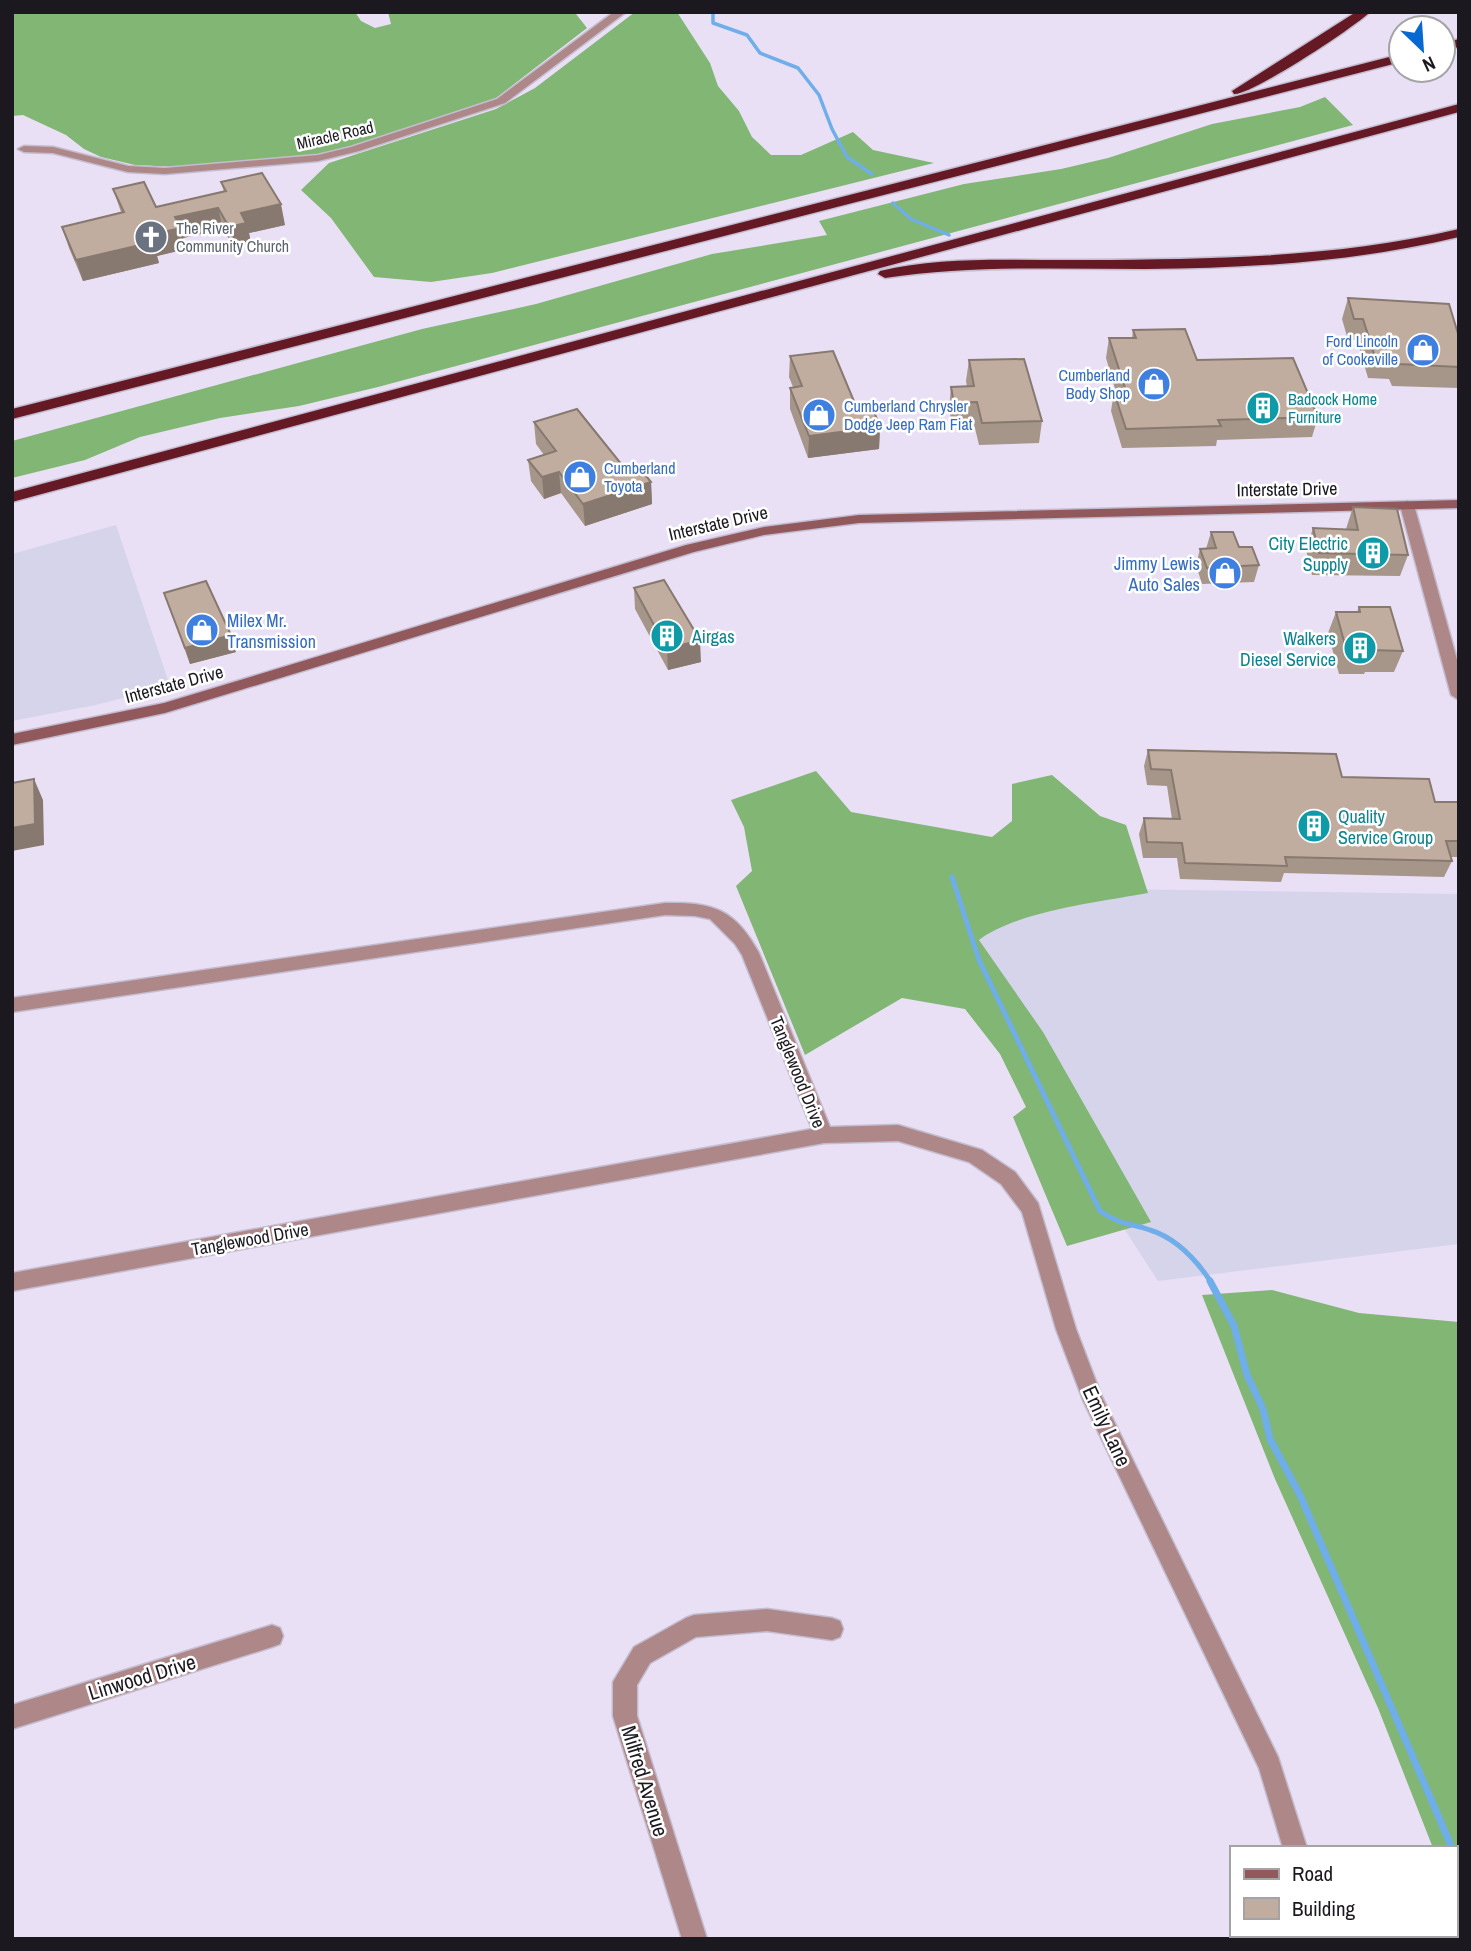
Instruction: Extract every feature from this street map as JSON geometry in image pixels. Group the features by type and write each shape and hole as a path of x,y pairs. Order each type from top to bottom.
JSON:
{"highway":[{"path":"1144,124 1234,93 1270,74 1364,12"},
{"path":"12,414 1387,62"},
{"path":"12,498 1459,108"},
{"path":"772,293 905,271 966,267 1286,261 1387,248 1459,233"}],"main road":[{"name":"Interstate Drive","path":"12,740 165,708 691,548 764,531 859,519 1459,504"}],"street":[{"name":"Miracle Road","path":"24,149 53,150 128,169 165,171 317,159 501,101 621,12"},
{"path":"1407,505 1459,695"},
{"name":"Tanglewood Drive","path":"12,1005 665,909 717,913 736,929 743,941 824,1135 12,1282"},
{"name":"Emily Lane","path":"824,1135 898,1132 975,1156 1008,1178 1031,1209 1066,1329 1093,1400 1270,1765 1294,1846"},
{"name":"Milfred Avenue","path":"695,1939 625,1716 625,1682 642,1655 694,1626 767,1619 832,1629"},
{"name":"Linwood Drive","path":"12,1717 272,1636"}],"shaded area":[{"path":"116,525 170,686 96,705 12,721 12,554"},
{"path":"1042,888 1459,894 1459,1244 1158,1281 932,932"}],"green space":[{"path":"12,12 355,12 361,21 375,28 391,24 388,12 570,12 576,14 587,28 496,98 353,147 318,154 178,167 135,165 101,157 84,149 66,135 23,115 12,116"},
{"path":"635,12 677,12 710,63 718,86 739,111 752,137 771,155 801,155 853,132 873,150 934,163 492,273 431,282 374,277 331,218 301,190 329,163 496,109 535,88"},
{"path":"1325,97 1353,125 378,387 299,406 220,418 140,437 85,460 12,478 12,441 422,329 536,304 712,254 827,235 819,221 964,184 1061,169 1108,158 1212,124 1300,107"},
{"path":"816,771 851,812 992,837 1012,821 1012,784 1052,775 1100,816 1126,825 1148,893 1037,915 995,930 979,940 1043,1032 1151,1222 1067,1246 1013,1117 1026,1107 1000,1054 965,1009 902,998 805,1055 736,886 752,871 744,827 731,800"},
{"path":"1272,1290 1359,1313 1459,1322 1459,1912 1457,1846 1432,1846 1378,1708 1275,1479 1202,1295"}],"building":[{"path":"262,173 281,204 241,213 246,223 229,227 218,208 175,217 181,228 150,235 153,242 76,260 62,227 124,212 113,189 144,182 156,207 226,191 221,182"},
{"path":"1348,298 1449,304 1459,337 1459,367 1399,364 1397,357 1375,357 1363,319 1354,319"},
{"path":"1185,329 1197,360 1293,358 1318,417 1218,420 1221,426 1126,429 1114,392 1126,391 1109,338 1136,338 1133,330"},
{"path":"833,351 858,411 873,409 880,427 809,436 790,388 802,386 790,356"},
{"path":"1024,359 1042,421 982,423 977,402 954,403 951,387 974,386 969,360"},
{"path":"577,409 626,470 638,466 651,482 583,504 559,472 542,477 528,460 556,451 534,422"},
{"path":"1353,507 1397,509 1408,555 1319,553 1313,528 1358,530"},
{"path":"1211,532 1233,532 1239,547 1252,547 1259,565 1207,568 1200,549 1216,548"},
{"path":"664,580 700,640 667,649 634,588"},
{"name":"Milex Mr. Transmission","path":"206,581 231,635 185,648 164,593"},
{"path":"1359,607 1390,607 1403,651 1347,652 1336,612 1360,612"},
{"name":"Quality Service Group","path":"1148,750 1336,754 1342,777 1429,779 1435,802 1459,802 1459,841 1446,841 1452,861 1285,857 1287,866 1185,863 1182,843 1147,842 1144,818 1180,819 1171,770 1151,769"},
{"path":"34,779 35,824 12,828 12,783"}],"waterway":[{"path":"713,12 713,23 747,35 760,53 798,68 819,95 832,129 847,157 872,174"},
{"path":"893,203 911,219 949,235"},
{"path":"952,877 979,960 1100,1211 1120,1221 1160,1234 1177,1244 1211,1282"},
{"path":"1210,1281 1234,1326 1247,1375 1263,1409 1270,1439 1300,1495 1451,1846"},
{"path":"1457,1860 1459,1864"}],"place":[{"name":"The River Community Church","path":"151,237"},
{"name":"Ford Lincoln of Cookeville","path":"1423,350"},
{"name":"Cumberland Body Shop","path":"1154,384"},
{"name":"Badcock Home Furniture","path":"1263,408"},
{"name":"Cumberland Chrysler Dodge Jeep Ram Fiat","path":"819,415"},
{"name":"Cumberland Toyota","path":"580,477"},
{"name":"City Electric Supply","path":"1373,553"},
{"name":"Jimmy Lewis Auto Sales","path":"1225,573"},
{"name":"Milex Mr. Transmission","path":"202,630"},
{"name":"Airgas","path":"667,636"},
{"name":"Walkers Diesel Service","path":"1360,648"},
{"name":"Quality Service Group","path":"1314,826"}]}
